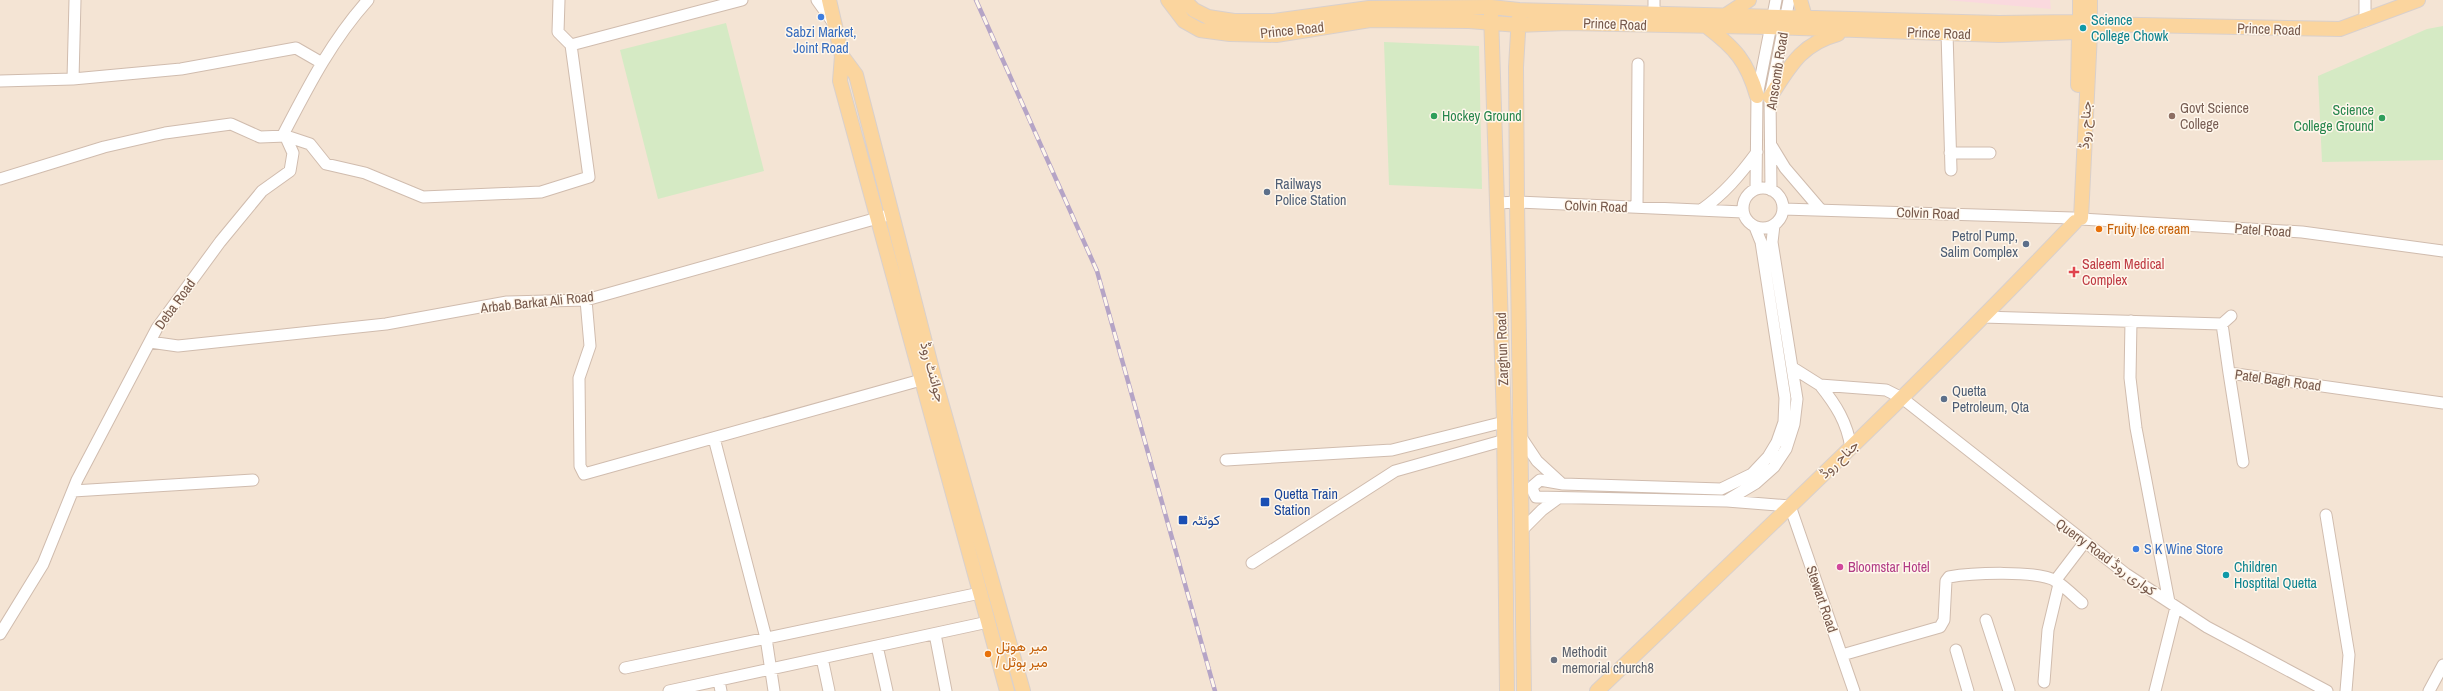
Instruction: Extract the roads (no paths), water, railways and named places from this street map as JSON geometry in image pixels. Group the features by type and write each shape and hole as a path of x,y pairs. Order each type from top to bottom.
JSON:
{"main road":[{"name":"جوائنٹ روڈ","path":"829,0 842,56 840,81 876,218 1007,691"},
{"name":"Prince Road","path":"1168,0 1184,22 1200,30 1230,34 1276,35 1370,20 1491,22 1518,24 1567,22 1706,26 1777,22 1805,17 2083,26 2320,30 2340,29 2365,21 2418,0"},
{"name":"Prince Road","path":"1184,0 1194,10 1208,17 1234,21 1274,21 1369,8 1494,5 1654,7 1854,30 1999,35 2083,26"},
{"path":"1726,15 1749,0"},
{"path":"1800,0 1805,17"},
{"name":"جناح روڈ","path":"1597,691 1902,398 2077,218 2083,26 2080,0"},
{"name":"جناح روڈ","path":"2083,26 2090,0"},
{"name":"Zarghun Road","path":"1494,5 1491,22 1504,422 1507,691"},
{"name":"Zarghun Road","path":"1516,6 1518,24 1517,202 1524,691"},
{"path":"1706,26 1728,43 1742,58 1763,96 1796,57 1808,47 1822,39 1854,30"},
{"name":"جوائنٹ روڈ","path":"842,56 856,75 934,377 1023,691"}],"street":[{"path":"73,79 75,0"},
{"path":"286,136 284,133 322,63 345,26 368,0"},
{"path":"0,179 104,147 165,133 231,124 260,137 286,136 310,144 326,164 364,173 423,197 541,192 582,180 589,177 571,45 558,32 559,0"},
{"path":"571,45 742,0"},
{"path":"817,0 835,24"},
{"path":"835,24 836,0"},
{"name":"Anscomb Road","path":"1756,189 1757,152 1763,96 1777,22 1776,0"},
{"name":"Anscomb Road","path":"1777,22 1789,0"},
{"path":"2365,0 2365,21"},
{"path":"1947,33 1951,170"},
{"path":"0,81 73,79 181,69 296,48 322,63"},
{"path":"1637,207 1638,64"},
{"name":"Anscomb Road","path":"1763,96 1770,144 1770,190"},
{"name":"Deba Road","path":"0,634 43,564 73,491 157,328 220,242 262,191 290,171 293,153 286,136"},
{"path":"1770,144 1785,168 1821,210"},
{"path":"1701,210 1720,197 1734,182 1757,152"},
{"path":"1950,153 1990,153"},
{"path":"1756,189 1770,190 1778,195 1783,209 1780,218 1774,225 1765,228 1755,227 1747,221 1743,212 1745,198 1756,189"},
{"name":"Colvin Road","path":"1498,203 1517,202 1743,212"},
{"name":"Colvin Road","path":"1783,209 2077,218"},
{"name":"Arbab Barkat Ali Road","path":"150,342 178,346 386,324 507,302 586,300 892,214"},
{"name":"Patel Road","path":"2077,218 2302,232 2443,252"},
{"path":"1726,501 1756,483 1774,468 1786,449 1794,424 1797,398 1772,242 1774,225"},
{"path":"1755,227 1761,242 1785,398 1784,422 1777,442 1768,457 1752,474 1721,489 1563,484 1540,480 1533,486 1533,491 1536,497 1557,499 1726,501 1790,506"},
{"path":"586,300 590,346 579,378 580,466 584,474 921,380"},
{"path":"1982,317 2222,324 2231,316"},
{"path":"2131,321 2130,378 2136,428 2172,604 2155,691"},
{"name":"Patel Bagh Road","path":"2222,324 2229,373 2443,403"},
{"path":"1793,368 1820,385 1841,414 1848,431 1851,448"},
{"path":"2229,373 2243,462"},
{"name":"Querry Road کواری روڈ","path":"1820,385 1886,390 1902,398 2084,543 2172,604 2207,627 2327,691"},
{"path":"1226,460 1392,450 1504,422"},
{"path":"1521,437 1537,461 1563,484"},
{"path":"714,438 766,638 774,691"},
{"path":"1252,564 1395,471 1504,440"},
{"path":"73,491 253,480"},
{"path":"1522,530 1542,510 1557,499"},
{"name":"Stewart Road","path":"1790,506 1854,691"},
{"path":"2326,515 2349,655 2346,691"},
{"path":"2044,682 2048,630 2057,582 2084,543"},
{"path":"1842,654 1940,626 1944,620 1946,581 1949,577 2007,573 2057,582 2082,603"},
{"path":"625,668 980,593"},
{"path":"1986,620 2009,691"},
{"path":"669,691 720,686 770,669 988,622"},
{"path":"935,634 946,691"},
{"path":"877,646 887,691"},
{"path":"1956,650 1968,691"},
{"path":"822,658 829,691"},
{"path":"2429,691 2443,665"}],"railway":[{"path":"976,0 1097,271 1215,691"}],"place":[{"name":"Sabzi Market, Joint Road","path":"821,17"},
{"name":"Science College Chowk","path":"2083,28"},
{"name":"Hockey Ground","path":"1434,116"},
{"name":"Govt Science College","path":"2172,116"},
{"name":"Science College Ground","path":"2382,118"},
{"name":"Railways Police Station","path":"1267,192"},
{"name":"Fruity Ice cream","path":"2099,229"},
{"name":"Petrol Pump, Salim Complex","path":"2026,244"},
{"name":"Saleem Medical Complex","path":"2074,272"},
{"name":"Quetta Petroleum, Qta","path":"1944,399"},
{"name":"Quetta Train Station","path":"1265,502"},
{"name":"کوئٹہ","path":"1183,520"},
{"name":"S K Wine Store","path":"2136,549"},
{"name":"Bloomstar Hotel","path":"1840,567"},
{"name":"Children Hosptital Quetta","path":"2226,575"},
{"name":"میر هوټل / میر ہوٹل","path":"988,654"},
{"name":"Methodit memorial church8","path":"1554,660"}]}
